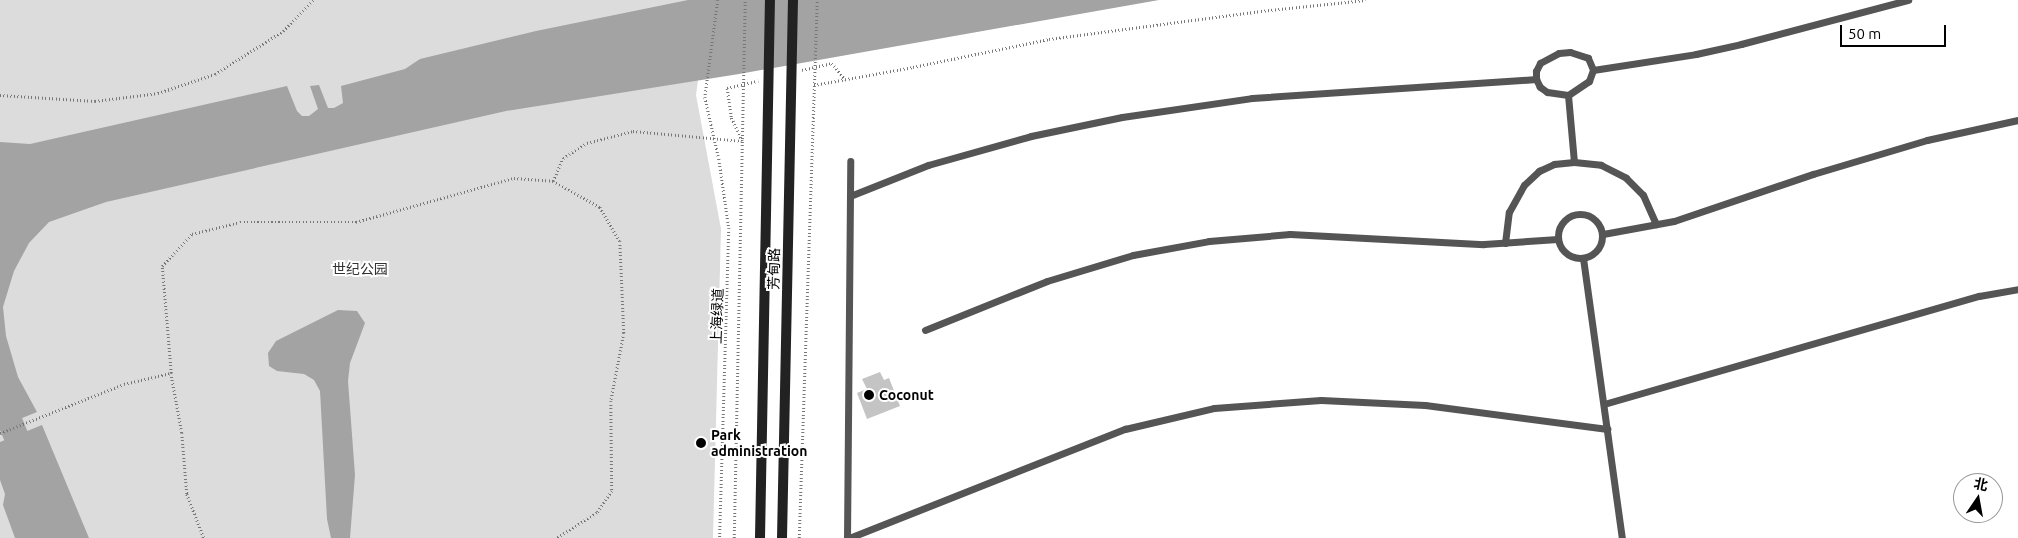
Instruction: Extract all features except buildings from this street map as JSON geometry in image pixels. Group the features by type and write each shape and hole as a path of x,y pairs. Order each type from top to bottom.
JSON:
{"main road":[{"name":"芳甸路","path":"760,538 770,0"},
{"name":"芳甸路","path":"782,538 793,0"}],"lane":[{"path":"1593,70 1696,54 1908,0"},
{"path":"1570,52 1588,58 1593,70 1589,81 1568,95 1546,92 1540,87 1536,79 1536,71 1540,63 1559,53 1570,52"},
{"path":"850,196 928,165 1031,136 1122,117 1252,98 1536,79"},
{"path":"1568,95 1574,162"},
{"path":"1602,234 1674,221 1813,174 1927,140 2018,120"},
{"path":"850,161 848,538 1125,429 1214,408 1321,400 1425,405 1607,429"},
{"path":"1505,243 1509,212 1524,185 1539,171 1554,164 1574,162 1601,165 1626,178 1643,194 1651,208 1656,224"},
{"path":"1578,214 1585,214 1596,220 1602,234 1598,250 1592,255 1583,258 1576,258 1565,253 1558,239 1560,226 1567,218 1578,214"},
{"path":"925,330 1057,278 1133,254 1209,241 1290,234 1505,243 1558,239"},
{"path":"1583,258 1622,538"},
{"path":"1604,404 1979,296 2018,289"}],"path":[{"path":"0,95 95,101 158,93 215,74 283,31 313,0"},
{"name":"上海绿道","path":"718,0 705,97 729,228 720,538"},
{"path":"734,538 745,0"},
{"path":"1314,0 1315,5"},
{"path":"814,85 913,67 1049,38 1365,0"},
{"path":"799,538 817,2"},
{"path":"553,181 563,158 587,143 633,131 714,140 742,141"},
{"path":"204,538 187,494 182,433 171,373 162,266 192,234 240,222 356,222 514,178 553,181 600,207 620,241 624,333 611,401 612,491 597,513 557,538"},
{"path":"0,433 124,384 171,373"}],"green space":[{"name":"世纪公园","path":"0,0 709,0 696,95 721,229 713,538 0,538"}],"shaded area":[{"path":"688,0 1159,0 739,74 506,111 106,202 49,222 29,243 14,271 3,307 6,336 18,377 37,412 0,427 0,142 30,144 287,86 297,111 302,116 309,116 318,109 310,86 319,85 328,108 334,108 343,103 341,86 405,69 420,59 536,31"},
{"path":"338,310 357,311 365,323 350,363 348,381 355,475 350,538 331,538 327,519 320,391 314,380 304,374 277,371 269,366 268,353 276,341"},
{"path":"42,425 89,538 15,538 3,505 5,494 0,480 0,442"}],"waterway":[{"path":"0,398 28,466"}],"place":[{"name":"Coconut","path":"869,395"},
{"name":"Park administration","path":"701,443"}]}
